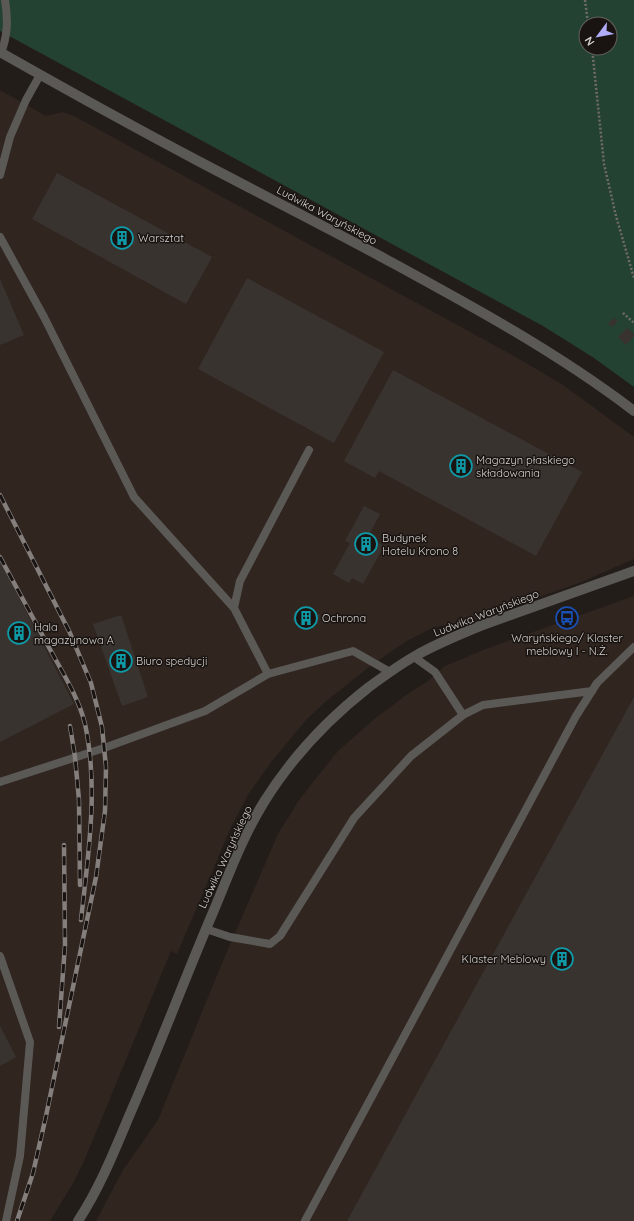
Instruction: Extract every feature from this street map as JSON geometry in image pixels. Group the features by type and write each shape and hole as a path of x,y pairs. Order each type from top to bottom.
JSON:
{"street":[{"name":"Ludwika Waryńskiego","path":"0,52 202,163 352,241 478,311 543,348 586,376 634,411"},
{"name":"Ludwika Waryńskiego","path":"78,1221 105,1172 246,834 276,784 304,747 354,699 390,672 414,657 455,636 480,626 568,596 634,571"}],"lane":[{"path":"0,52 5,42 7,31 5,0"},
{"path":"0,175 13,130 26,100 40,75"},
{"path":"0,237 44,318 134,497 234,608 268,674"},
{"path":"234,608 240,582 310,450"},
{"path":"305,1221 572,723 597,683 634,647"},
{"path":"0,782 104,748 205,711 268,674 353,651 390,672"},
{"path":"414,657 434,672 463,715"},
{"path":"206,929 230,937 270,944 280,936 354,818 410,756 463,715 483,704 592,691"},
{"path":"0,956 30,1042 20,1156 6,1221"}],"path":[{"path":"585,0 587,16"},
{"path":"593,56 604,164 616,216 634,278"},
{"path":"623,312 634,323"}],"shaded area":[{"path":"0,90 46,116 63,112 74,116 514,356 563,385 634,437 634,559 579,583 477,619 434,627 405,642 369,667 324,703 306,720 272,761 249,793 231,827 177,954 171,951 84,1161 72,1185 50,1221 0,1221"},
{"path":"634,596 634,1221 96,1221 123,1170 158,1120 220,968 278,834 299,800 338,751 372,721 406,695 428,681 445,666 488,648"}],"green space":[{"path":"0,0 634,0 634,387 594,358 543,326 0,31"}],"building":[{"name":"Warsztat","path":"57,173 212,257 186,304 32,219"},
{"path":"247,278 384,352 334,443 198,369"},
{"path":"0,279 24,335 0,345"},
{"path":"614,318 618,321 612,327 608,323"},
{"path":"627,328 634,334 634,336 626,345 618,337"},
{"name":"Magazyn płaskiego składowania","path":"393,370 582,472 536,556 379,471 375,478 344,461"},
{"name":"Budynek Hotelu Krono 8","path":"364,506 380,514 368,537 384,546 363,584 352,578 349,583 333,574 350,543 345,541"},
{"name":"Hala magazynowa A","path":"0,561 74,704 0,742"},
{"name":"Ochrona","path":"294,611 320,614 318,624 293,622"},
{"name":"Biuro spedycji","path":"121,615 148,697 122,706 93,624"},
{"name":"Klaster Meblowy","path":"634,697 634,1221 347,1221"},
{"path":"0,1026 16,1057 0,1066"}],"railway":[{"path":"0,495 70,633 91,683 102,727 106,767 105,811 96,877 33,1173 17,1221"},
{"path":"0,557 71,687 85,724 89,748 92,797 89,847 81,920"},
{"path":"70,726 75,757 79,800 80,885"},
{"path":"59,1027 65,945 64,845"}],"place":[{"name":"Warsztat","path":"122,238"},
{"name":"Magazyn płaskiego składowania","path":"461,466"},
{"name":"Budynek Hotelu Krono 8","path":"366,544"},
{"name":"Ochrona","path":"306,618"},
{"name":"Waryńskiego/ Klaster meblowy I - N.Ż.","path":"567,618"},
{"name":"Hala magazynowa A","path":"19,633"},
{"name":"Biuro spedycji","path":"121,661"},
{"name":"Klaster Meblowy","path":"562,959"}]}
